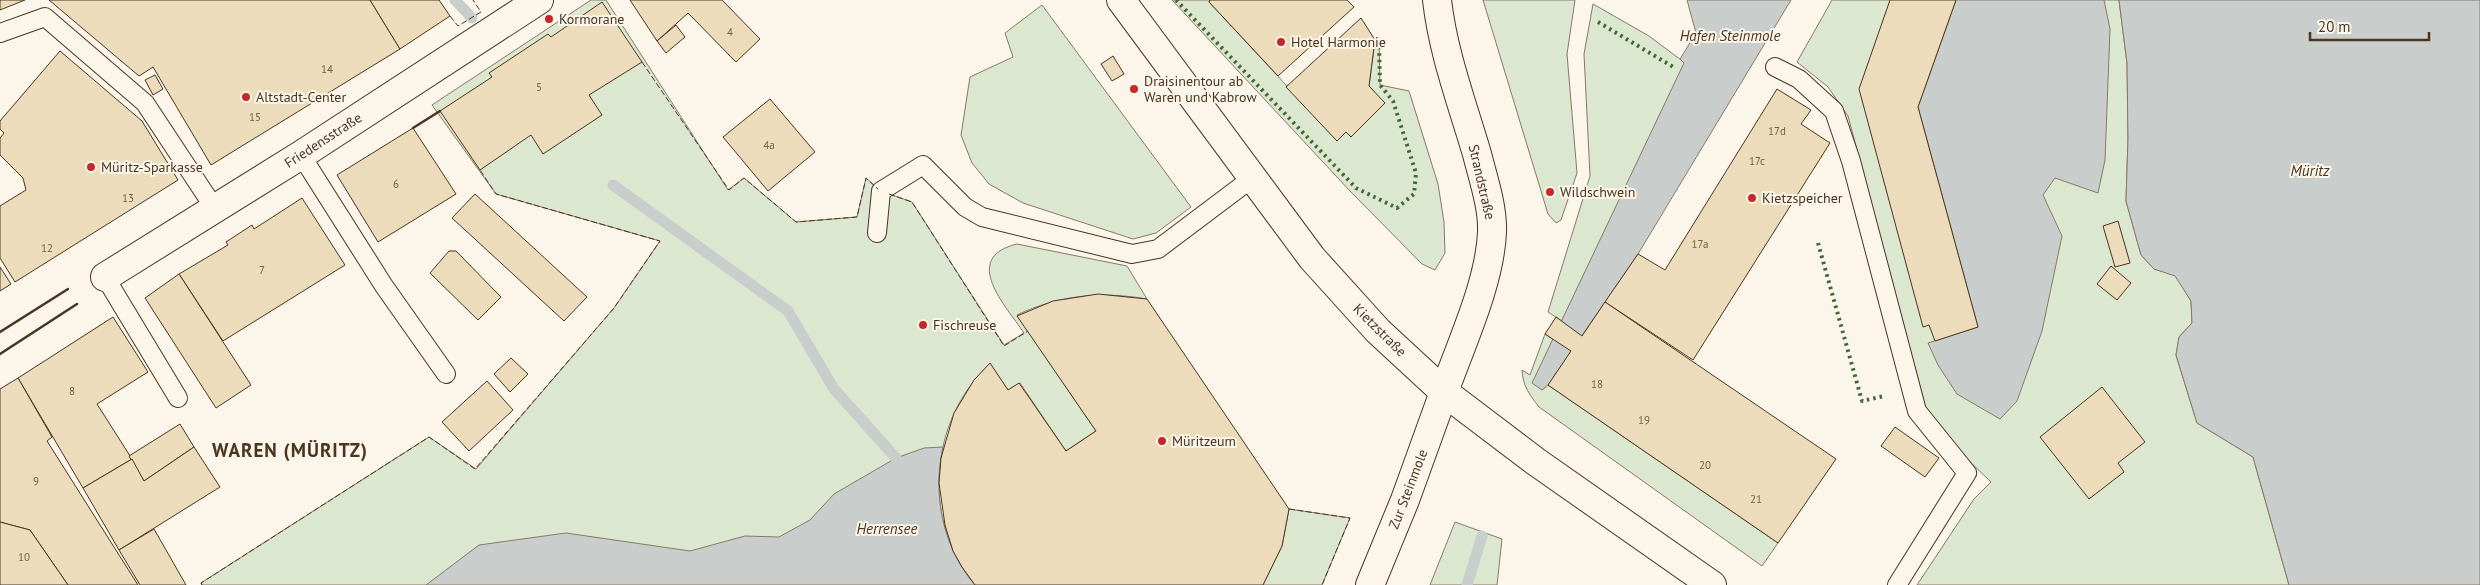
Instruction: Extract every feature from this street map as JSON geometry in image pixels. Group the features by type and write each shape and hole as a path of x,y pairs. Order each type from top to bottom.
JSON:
{"street":[{"name":"Friedensstraße","path":"105,277 301,155 539,0"},
{"name":"Kietzstraße","path":"1121,0 1252,179 1318,265 1378,331 1444,392 1535,461 1712,585"},
{"name":"Strandstraße","path":"1437,0 1441,36 1485,183 1492,231 1482,286 1444,392"},
{"name":"Zur Steinmole","path":"1370,585 1405,500 1444,392"}],"lane":[{"path":"0,33 45,17 145,102 215,209"},
{"path":"1775,67 1799,80 1834,111 1851,161 1917,411 1967,473 1897,585"},
{"path":"301,155 384,286 446,374"},
{"path":"877,233 881,191 923,165 965,207 982,217 1132,254 1158,249 1252,179"},
{"path":"105,277 178,398"}],"green space":[{"path":"591,0 606,0 728,190 744,178 796,222 857,217 866,178 881,191 912,202 1004,345 1024,333 1007,310 992,284 989,271 992,260 1000,251 1017,244 1127,266 1147,299 1113,295 1080,296 1049,303 1017,315 1096,431 1066,451 1020,383 1008,390 990,364 970,387 954,413 944,441 939,472 940,502 946,532 958,560 975,585 202,585 201,583 429,437 476,469 614,308 660,241 496,194 432,105"},
{"path":"1172,0 1210,0 1209,2 1337,140 1346,132 1369,86 1375,40 1379,43 1380,85 1409,91 1438,184 1444,222 1445,253 1435,270 1422,264 1350,191"},
{"path":"1483,0 1575,0 1567,54 1577,173 1561,220 1556,223 1548,214"},
{"path":"1832,0 2119,0 2127,63 2128,139 2126,201 2141,255 2154,269 2175,275 2191,301 2192,323 2179,337 2176,355 2197,423 2253,457 2289,585 1917,585 1974,499 1991,482 1967,459 1926,409 1848,116 1828,87 1797,62"},
{"path":"1593,4 1649,36 1685,63 1562,321 1548,312 1590,176 1584,54"},
{"path":"1042,5 1191,207 1156,233 1133,239 1023,203 989,184 972,163 961,135 970,77 1013,57 1005,33"},
{"path":"1545,334 1553,339 1542,390 1548,385 1778,543 1762,566 1539,407 1527,390 1522,370 1530,375"},
{"path":"1289,509 1350,518 1322,585 1263,585 1282,546"},
{"path":"1455,522 1502,539 1497,585 1430,585"}],"water":[{"name":"Hafen Steinmole","path":"1687,0 1791,0 1638,254 1548,385 1542,390 1532,383 1684,63 1680,59 1696,33"},
{"path":"1956,0 2104,0 2110,29 2105,160 2098,193 2055,178 2043,195 2062,236 2042,331 2017,401 2000,419 1957,394 1938,365 1928,343 1978,327 1918,107"},
{"name":"Müritz","path":"2119,0 2480,0 2480,585 2289,585 2253,457 2197,423 2176,355 2179,337 2192,323 2191,301 2175,276 2154,269 2141,255 2126,201 2128,139 2127,63"},
{"name":"Herrensee","path":"943,447 939,484 943,520 955,555 975,585 426,585 479,545 566,533 690,551 745,536 779,537 810,520 834,494 896,458 924,448"}],"building":[{"path":"0,0 25,0 0,10"},
{"name":"Altstadt-Center","path":"49,0 370,0 400,49 211,165 153,67 139,76"},
{"path":"370,0 439,0 450,16 400,49"},
{"path":"630,0 722,0 760,39 736,62 688,13 657,41"},
{"name":"Hotel Harmonie","path":"1210,0 1347,0 1354,7 1278,76 1209,2"},
{"path":"1890,0 1956,0 1918,107 1978,327 1935,341 1929,325 1923,327 1859,89"},
{"path":"602,2 642,62 589,95 602,115 543,154 531,135 480,170 440,111 492,77 489,73 548,34 551,37"},
{"path":"1361,18 1375,40 1369,86 1385,103 1351,137 1346,132 1337,141 1286,87"},
{"path":"676,25 685,37 666,53 657,41"},
{"name":"Müritz-Sparkasse","path":"60,51 142,121 178,180 15,282 0,258 0,206 26,190 23,178 0,155 0,138 4,133 0,129 0,121"},
{"path":"1113,56 1124,74 1112,81 1101,64"},
{"path":"155,75 163,89 153,95 145,80"},
{"name":"Kietzspeicher","path":"1777,89 1811,110 1801,124 1830,143 1693,360 1605,302 1638,254 1665,270"},
{"path":"770,99 815,152 768,191 723,137"},
{"path":"413,128 456,194 378,242 337,175"},
{"path":"475,194 587,297 564,321 452,218"},
{"path":"302,198 345,265 223,341 179,274 228,245 226,242 252,225 254,229"},
{"path":"2118,221 2130,263 2115,267 2103,226"},
{"path":"449,251 456,251 501,297 478,320 430,273"},
{"path":"2111,266 2131,283 2117,300 2097,284"},
{"path":"0,267 11,284 0,291"},
{"path":"179,274 251,385 216,408 145,298"},
{"name":"Müritzeum","path":"1098,294 1147,299 1289,509 1282,546 1263,585 975,585 962,567 953,551 945,525 939,483 941,458 954,413 974,380 990,363 1008,390 1019,383 1066,451 1096,431 1017,316 1053,301"},
{"path":"1605,302 1836,459 1778,543 1548,385 1571,351 1545,334 1556,317 1582,336"},
{"path":"113,317 148,372 97,404 132,459 83,488 18,378"},
{"path":"511,358 528,374 510,392 494,374"},
{"path":"18,378 52,437 47,441 138,585 68,585 30,530 0,522 0,389"},
{"path":"487,381 513,410 469,451 442,422"},
{"path":"2102,387 2145,442 2118,463 2124,472 2089,499 2040,437"},
{"path":"180,424 194,447 144,481 129,456"},
{"path":"1895,427 1939,458 1925,477 1881,446"},
{"path":"194,447 220,487 119,550 83,488 132,459 144,481"},
{"path":"0,522 30,530 68,585 0,585"},
{"path":"154,529 186,585 140,585 119,550"}],"waterway":[{"path":"455,0 472,18"},
{"path":"613,185 788,311 834,389 896,458"},
{"path":"1467,585 1482,536"}],"hedge":[{"path":"1176,0 1356,188 1397,208 1414,194 1416,173 1393,101 1380,85 1379,43 1375,40"},
{"path":"1598,22 1675,68"},
{"path":"1818,243 1862,401 1884,396"}],"fence":[{"path":"450,16 458,26 481,12 473,0"},
{"path":"642,62 729,190 744,178 796,222 857,217 866,178 878,189"},
{"path":"202,585 201,583 429,437 475,469 614,308 660,241 496,194 480,170"},
{"path":"889,194 912,202 1004,346 1028,331"},
{"path":"1289,509 1350,518 1322,585"}],"wall":[{"path":"413,128 440,111"},
{"path":"0,332 68,289"},
{"path":"0,354 77,304"}],"place":[{"name":"Kormorane","path":"549,19"},
{"name":"Hotel Harmonie","path":"1281,42"},
{"name":"Draisinentour ab Waren und Kabrow","path":"1134,89"},
{"name":"Altstadt-Center","path":"246,97"},
{"name":"Müritz-Sparkasse","path":"91,167"},
{"name":"Wildschwein","path":"1550,192"},
{"name":"Kietzspeicher","path":"1752,198"},
{"name":"Fischreuse","path":"923,325"},
{"name":"Müritzeum","path":"1162,441"}],"district":[{"name":"WAREN (MÜRITZ)","path":"290,450"}]}
